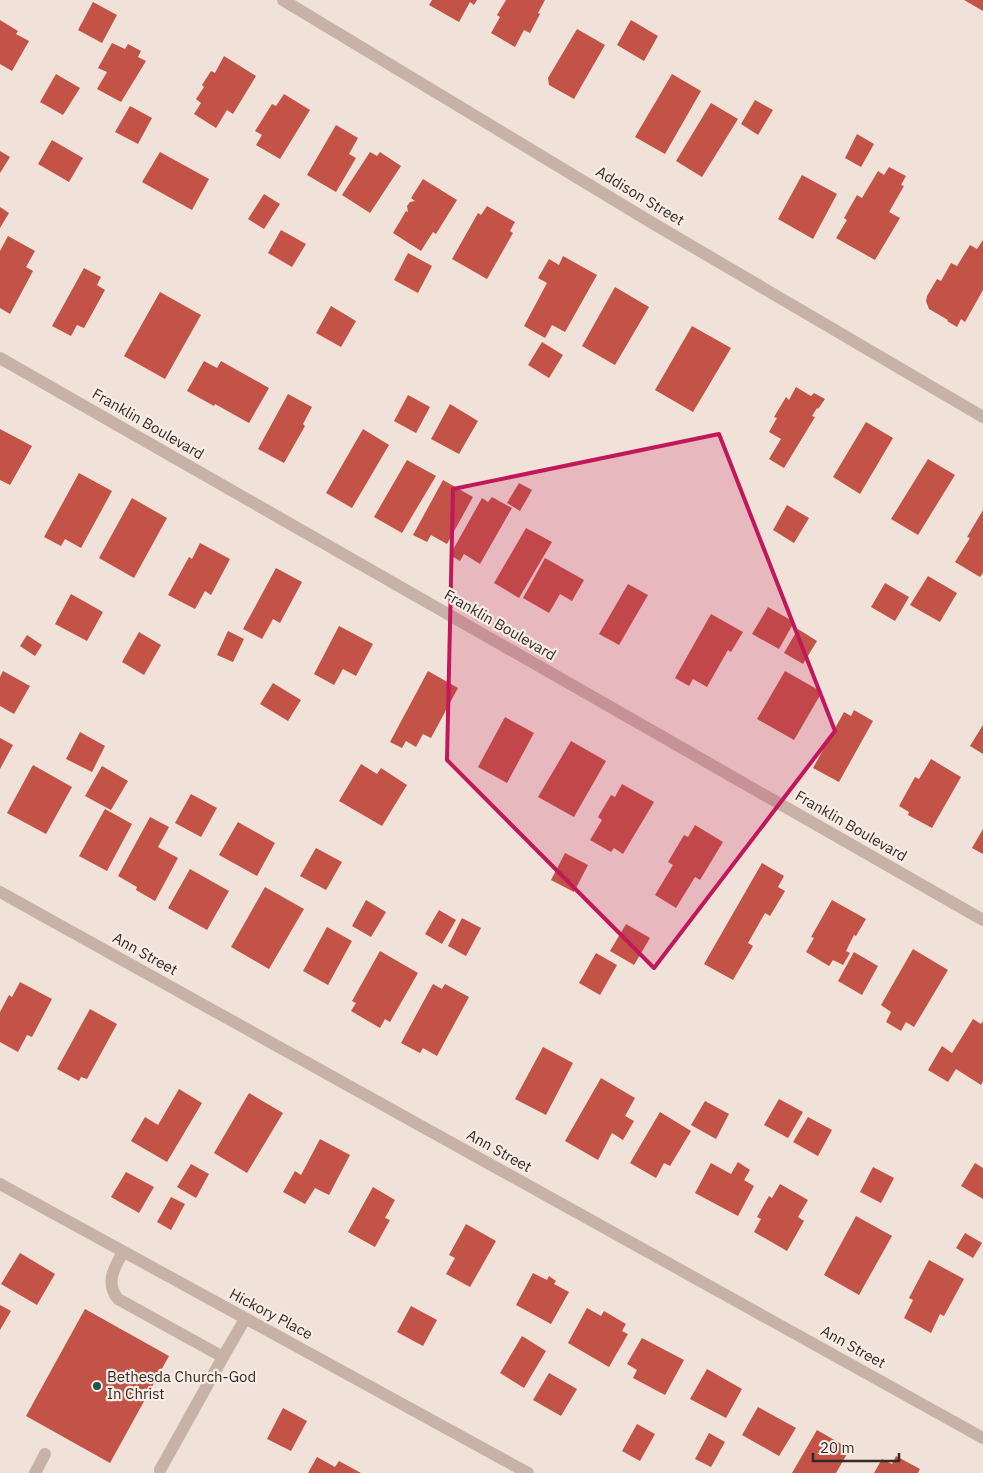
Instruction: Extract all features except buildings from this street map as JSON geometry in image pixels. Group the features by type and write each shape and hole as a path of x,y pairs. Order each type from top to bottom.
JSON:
{"street":[{"name":"Addison Street","path":"283,0 654,224 983,417"},
{"name":"Franklin Boulevard","path":"0,358 983,920"},
{"name":"Ann Street","path":"0,892 983,1438"},
{"name":"Hickory Place","path":"0,1184 528,1473"},
{"path":"123,1252 114,1268 111,1279 113,1293 118,1299 223,1357"},
{"path":"160,1470 245,1319"},
{"path":"35,1473 46,1454"}],"highlighted area":[{"path":"719,434 835,731 654,968 447,760 453,489"}],"place":[{"name":"Bethesda Church-God In Christ","path":"97,1386"}]}
